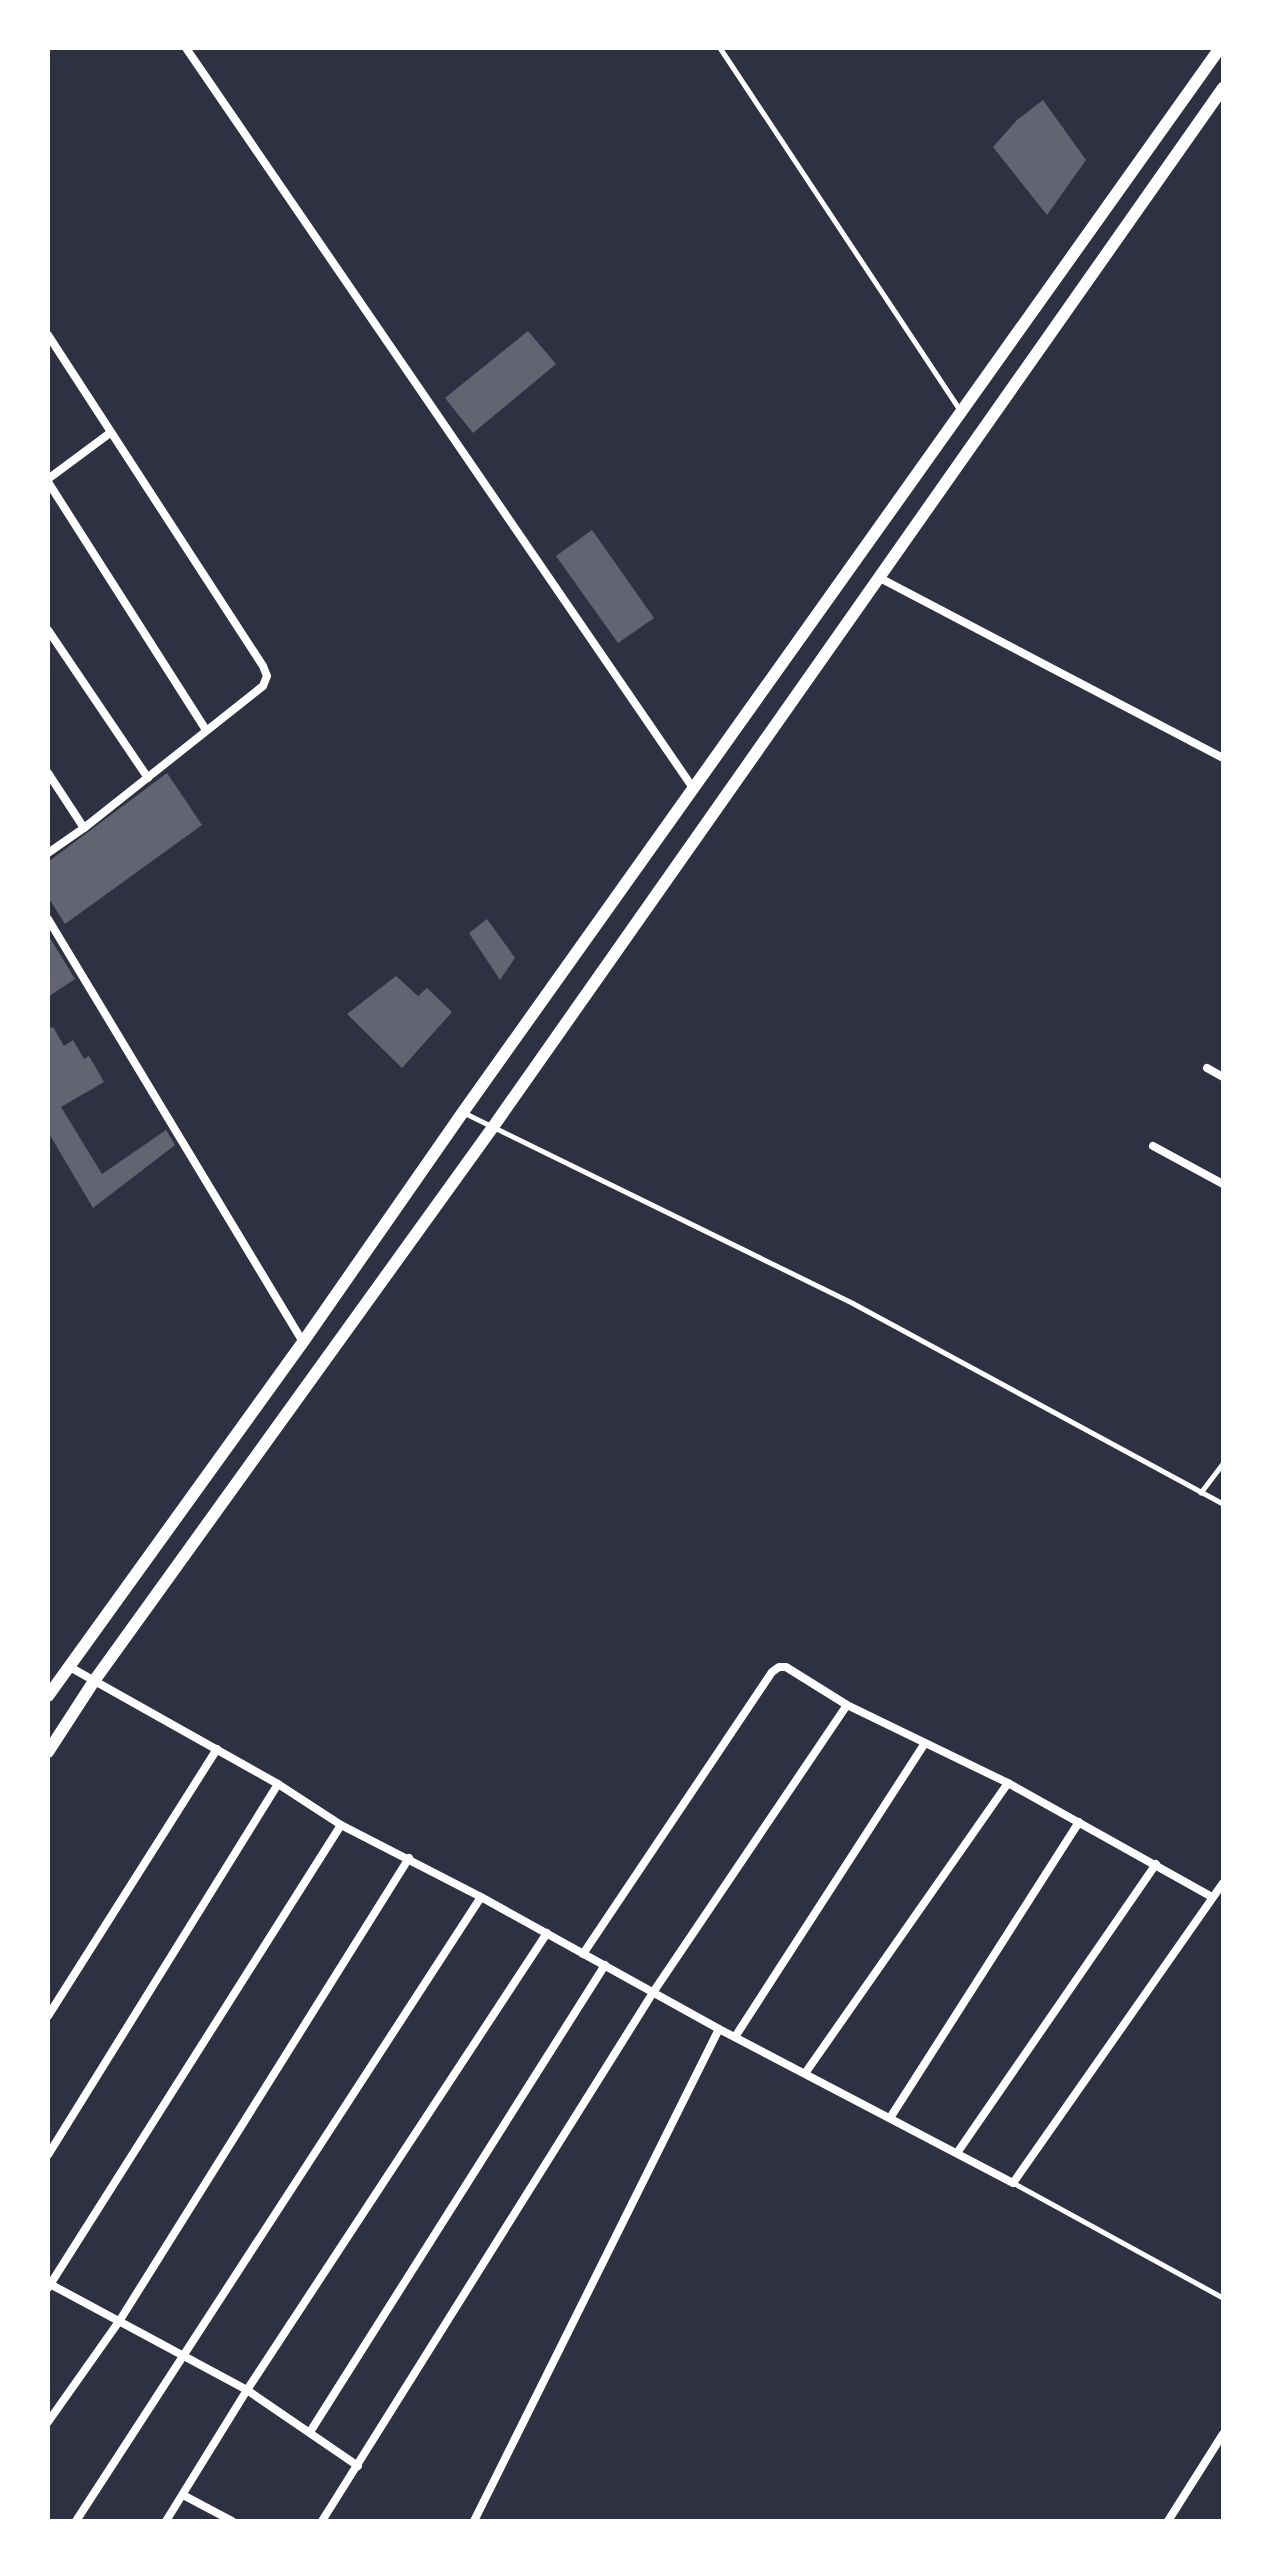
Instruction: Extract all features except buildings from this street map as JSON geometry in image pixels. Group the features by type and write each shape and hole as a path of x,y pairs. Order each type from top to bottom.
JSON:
{"street":[{"path":"186,48 693,788"},
{"path":"48,1696 303,1342 463,1112 1220,48"},
{"path":"48,1752 94,1681 493,1127 1223,88"},
{"path":"48,335 267,676 263,686 48,853"},
{"path":"110,433 48,480 206,730"},
{"path":"878,577 1223,758"},
{"path":"48,630 148,778"},
{"path":"48,773 84,828"},
{"path":"48,919 303,1342"},
{"path":"1207,1068 1223,1077"},
{"path":"1153,1146 1223,1184"},
{"path":"68,1666 278,1784 341,1825 409,1858 719,2029 1013,2183 1223,1883"},
{"path":"583,1954 772,1672 779,1667 786,1667 847,1705 1008,1783 1212,1897"},
{"path":"322,2521 654,1991 847,1705"},
{"path":"735,2037 925,1743"},
{"path":"48,2016 217,1749"},
{"path":"806,2072 1008,1783"},
{"path":"48,2155 278,1784"},
{"path":"890,2118 1079,1822"},
{"path":"341,1825 49,2285 247,2390 358,2466"},
{"path":"48,2422 120,2320 409,1858"},
{"path":"957,2153 1156,1864"},
{"path":"76,2521 481,1897"},
{"path":"166,2521 247,2390 547,1933"},
{"path":"310,2432 605,1965"},
{"path":"474,2521 719,2029"},
{"path":"1168,2521 1223,2434"},
{"path":"183,2495 232,2521"}],"lane":[{"path":"720,48 961,411"},
{"path":"463,1112 852,1303 1223,1504"},
{"path":"1201,1493 1223,1464"},
{"path":"1013,2183 1223,2298"}]}
